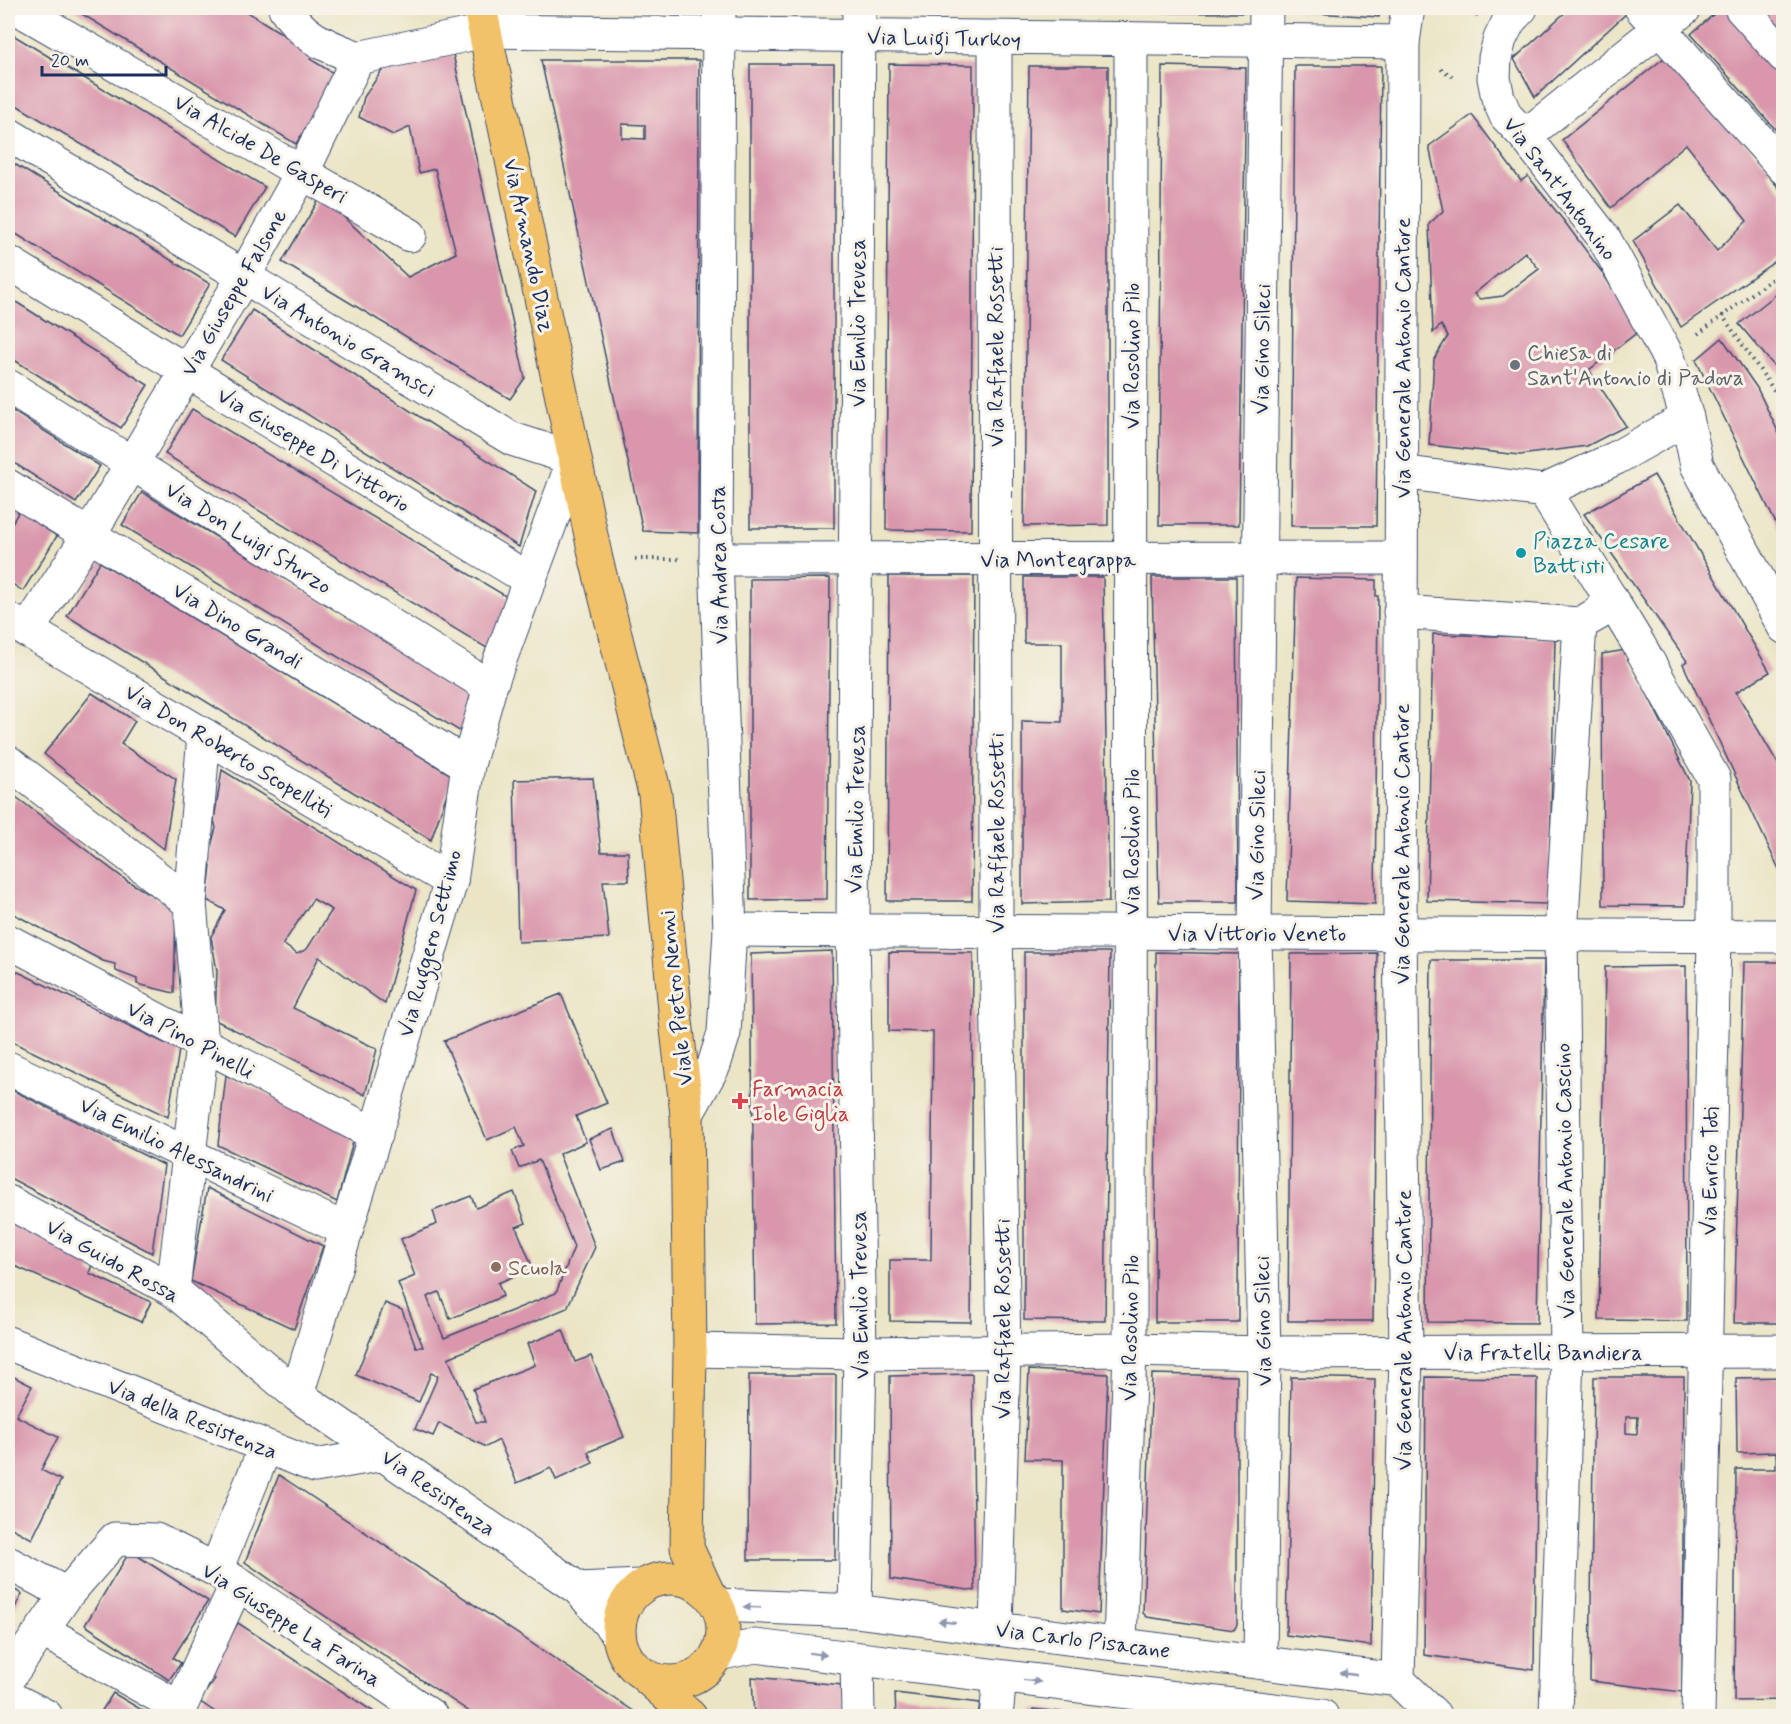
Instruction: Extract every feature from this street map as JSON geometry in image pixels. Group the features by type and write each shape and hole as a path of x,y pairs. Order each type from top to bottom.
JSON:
{"main road":[{"name":"Via Armando Diaz","path":"483,19 574,459"},
{"name":"Viale Pietro Nenni","path":"574,459 596,559 655,794 687,1114 690,1350 687,1548 723,1621 723,1638 690,1716 632,1666 622,1651 618,1634"},
{"path":"618,1634 620,1615 627,1600 687,1548"},
{"path":"648,1583 674,1577 691,1581 712,1598"},
{"path":"646,1677 662,1682 679,1682 695,1677 714,1660"}],"street":[{"name":"Via Alcide De Gasperi","path":"17,8 303,171 410,235"},
{"path":"285,8 291,18 313,39 358,58 483,19"},
{"name":"Via Gino Sileci","path":"1260,1662 1264,1353 1255,933 1266,8"},
{"name":"Via Generale Antonio Cantore","path":"1398,1680 1406,1352 1400,934 1416,612 1401,558 1415,473 1403,42 1408,8"},
{"name":"Via Sant'Antonino","path":"1521,8 1509,21 1500,39 1495,58 1494,78 1498,98 1506,116 1525,136 1604,238 1668,357 1687,418 1697,465 1784,627"},
{"path":"1741,8 1784,56"},
{"path":"1525,136 1662,14 1784,168"},
{"name":"Via Luigi Turkoy","path":"483,19 858,22 995,37 1403,42"},
{"name":"Via Andrea Costa","path":"687,1114 714,1065 724,1033 730,930 716,559 719,21"},
{"name":"Via Emilio Trevesa","path":"855,1611 860,1353 853,929 857,559 858,22"},
{"name":"Via Raffaele Rossetti","path":"995,37 996,930 1004,1353 996,1628"},
{"name":"Via Rosolino Pilo","path":"1120,1644 1130,1350 1131,39"},
{"name":"Via Giuseppe Falsone","path":"17,625 89,536 244,276 303,171 358,58"},
{"name":"Via Antonio Gramsci","path":"8,134 512,439 574,459"},
{"name":"Via Giuseppe Di Vittorio","path":"8,262 530,580"},
{"name":"Via Don Luigi Sturzo","path":"8,387 490,687"},
{"path":"1415,473 1554,486 1616,458 1687,418"},
{"name":"Via Ruggero Settimo","path":"297,1395 450,880 468,765 490,687 574,459"},
{"name":"Via Dino Grandi","path":"8,486 468,765"},
{"path":"1416,612 1579,635 1599,613 1608,596 1554,486"},
{"name":"Via Montegrappa","path":"716,559 1401,558"},
{"name":"Via Enrico Toti","path":"1608,596 1639,645 1714,779 1714,936 1698,1716"},
{"name":"Via Don Roberto Scopelliti","path":"17,625 450,880"},
{"name":"Via Generale Antonio Cascino","path":"1556,1716 1567,1352 1561,935 1579,635"},
{"path":"173,1290 202,1045 190,903 204,735"},
{"path":"8,762 190,903"},
{"name":"Via Vittorio Veneto","path":"730,930 1784,936"},
{"name":"Via Pino Pinelli","path":"8,941 376,1135"},
{"name":"Via Emilio Alessandrini","path":"8,1068 346,1230"},
{"name":"Via Guido Rossa","path":"8,1202 173,1290 297,1395"},
{"name":"Via della Resistenza","path":"8,1343 315,1467 384,1454"},
{"name":"Via Fratelli Bandiera","path":"690,1350 860,1353 1130,1350 1264,1353 1784,1351"},
{"name":"Via Resistenza","path":"297,1395 579,1589 618,1634"},
{"path":"42,1630 180,1712 227,1576 265,1448"},
{"name":"Via Giuseppe La Farina","path":"67,1594 115,1539 156,1540 227,1576 430,1716"},
{"path":"8,1563 67,1594 8,1678"},
{"path":"579,1589 648,1583"},
{"name":"Via Carlo Pisacane","path":"712,1598 855,1611 1398,1680"},
{"path":"714,1660 755,1647 1000,1677 1155,1706 1308,1716"},
{"path":"857,1659 858,1716"},
{"path":"996,1716 1000,1677"},
{"path":"1398,1680 1435,1716"},
{"path":"8,1697 46,1716"}],"path":[{"path":"1668,357 1784,270"},
{"path":"1722,315 1784,405"},
{"path":"596,559 716,559"}],"building":[{"path":"72,8 188,8 195,12 198,8 241,8 313,53 310,59 338,76 296,144"},
{"path":"749,8 834,8 834,11 749,11"},
{"path":"888,8 1244,8 1244,13 932,11 888,10"},
{"path":"1298,8 1380,8 1379,17 1298,12"},
{"path":"1470,8 1488,8 1476,16"},
{"path":"1570,8 1625,8 1629,11 1535,97 1514,59"},
{"path":"1721,8 1725,8 1784,75 1784,139 1691,34"},
{"path":"1754,8 1784,8 1784,43"},
{"path":"8,32 265,187 235,237 8,100"},
{"path":"453,54 525,378 510,399 282,262 321,196 408,277 456,253 435,169 419,173 410,127 393,135 359,117 364,97 383,69"},
{"path":"1664,58 1771,170 1767,174 1784,194 1784,255 1681,327 1633,241 1680,205 1717,251 1747,221 1686,144 1611,208 1562,140"},
{"path":"541,60 699,60 698,533 643,531","holes":["622,124 645,125 645,139 622,138"]},
{"path":"750,64 834,64 834,528 750,528"},
{"path":"889,64 973,65 971,531 886,530"},
{"path":"1029,66 1108,66 1108,525 1024,526"},
{"path":"1162,66 1246,68 1239,525 1159,525"},
{"path":"1295,66 1381,66 1376,526 1291,526"},
{"path":"1472,115 1521,181 1528,176 1604,275 1639,331 1589,370 1626,426 1587,446 1520,455 1429,445 1434,359 1448,336 1441,325 1433,333 1429,224 1443,211 1429,146","holes":["1525,252 1539,269 1503,296 1480,299 1474,294"]},
{"path":"8,160 210,284 179,335 8,229"},
{"path":"1784,288 1784,378 1739,324"},
{"path":"8,297 148,385 121,428 8,356"},
{"path":"252,310 536,491 519,547 221,360"},
{"path":"1722,338 1757,388 1784,444 1784,540 1696,360"},
{"path":"8,408 100,466 76,503 8,459"},
{"path":"192,409 509,598 490,650 165,454"},
{"path":"1654,475 1770,672 1736,692 1784,774 1784,880 1683,664 1687,661 1584,514"},
{"path":"142,492 476,694 461,732 122,525"},
{"path":"19,511 57,536 23,591 8,581 8,530"},
{"path":"100,562 453,776 431,840 67,616"},
{"path":"889,576 974,576 972,901 887,901"},
{"path":"1024,577 1103,577 1109,902 1022,904 1022,721 1062,722 1062,643 1024,643"},
{"path":"1152,577 1236,577 1238,902 1159,902"},
{"path":"830,578 827,899 750,900 750,579"},
{"path":"1296,578 1376,580 1376,596 1378,596 1375,904 1287,901"},
{"path":"1433,634 1555,638 1549,904 1427,901"},
{"path":"1626,650 1690,781 1685,906 1603,905 1602,654"},
{"path":"92,693 135,721 121,744 176,779 164,849 44,754"},
{"path":"222,770 416,890 385,1004 319,957 293,1008 377,1049 365,1095 215,1020 217,971 211,937 225,910 207,900 211,865 207,861 216,828 214,820","holes":["313,899 332,910 307,949 297,954 283,944"]},
{"path":"593,778 601,852 628,852 629,881 603,881 609,938 518,942 514,780"},
{"path":"16,797 126,880 176,909 174,993 137,984 137,979 116,971 115,964 103,961 8,911 8,813"},
{"path":"832,951 836,1323 755,1324 751,954"},
{"path":"889,952 973,953 971,1322 890,1321 890,1260 931,1260 933,1032 889,1031"},
{"path":"1024,952 1110,952 1105,1321 1024,1320"},
{"path":"1156,952 1239,954 1238,1322 1155,1322"},
{"path":"1377,953 1373,1321 1288,1321 1291,954"},
{"path":"1431,960 1544,960 1537,1323 1428,1322"},
{"path":"1744,962 1784,962 1784,1323 1734,1323"},
{"path":"1686,966 1687,1321 1599,1320 1605,967"},
{"path":"8,967 179,1050 168,1117 8,1040"},
{"path":"561,994 607,1103 576,1116 586,1142 559,1154 595,1247 567,1308 448,1358 476,1422 485,1422 473,1389 535,1365 527,1344 563,1330 575,1362 591,1356 624,1437 588,1452 593,1463 556,1480 551,1468 517,1483 499,1440 486,1447 439,1423 433,1436 415,1429 438,1376 431,1373 419,1402 356,1375 385,1303 402,1310 416,1347 423,1347 398,1283 415,1276 401,1239 437,1224 433,1211 471,1196 476,1208 514,1192 526,1223 516,1227 533,1268 498,1283 503,1296 450,1319 439,1292 427,1297 444,1338 556,1293 574,1247 539,1160 519,1168 512,1151 524,1146 516,1127 487,1140 444,1041"},
{"path":"226,1075 355,1134 337,1202 218,1145"},
{"path":"8,1088 164,1165 152,1253 8,1177"},
{"path":"613,1129 625,1162 601,1170 589,1139"},
{"path":"207,1188 323,1246 294,1329 191,1281"},
{"path":"8,1220 92,1265 89,1273 151,1302 141,1322 8,1263"},
{"path":"1029,1370 1108,1374 1099,1614 1063,1609 1063,1460 1025,1459"},
{"path":"8,1374 32,1386 16,1416 58,1437 41,1470 61,1480 32,1539 8,1526"},
{"path":"972,1374 975,1591 891,1579 890,1376"},
{"path":"1152,1374 1237,1376 1237,1625 1234,1630 1147,1617 1143,1613"},
{"path":"749,1375 836,1375 835,1560 748,1560"},
{"path":"1291,1377 1375,1379 1371,1646 1286,1635"},
{"path":"1426,1377 1537,1378 1534,1670 1424,1655"},
{"path":"1594,1377 1684,1377 1682,1692 1590,1681","holes":["1626,1417 1638,1417 1637,1434 1626,1433"]},
{"path":"1784,1377 1784,1700 1734,1701 1736,1469 1776,1469 1776,1452 1737,1453 1736,1378"},
{"path":"279,1475 638,1714 637,1716 476,1716 277,1584 245,1562"},
{"path":"130,1551 208,1601 173,1658 181,1663 169,1680 85,1625"},
{"path":"8,1586 22,1594 8,1621"},
{"path":"238,1623 380,1716 221,1716 199,1701 215,1679 209,1674"},
{"path":"752,1677 843,1685 843,1716 754,1716"},
{"path":"113,1693 152,1716 108,1716 101,1712"},
{"path":"895,1693 980,1703 978,1716 896,1716"},
{"path":"1033,1709 1088,1715 1088,1716 1032,1716"}],"place":[{"name":"Chiesa di Sant'Antonio di Padova","path":"1515,365"},
{"name":"Piazza Cesare Battisti","path":"1521,553"},
{"name":"Farmacia Iole Giglia","path":"740,1101"},
{"name":"Scuola","path":"496,1267"}]}
